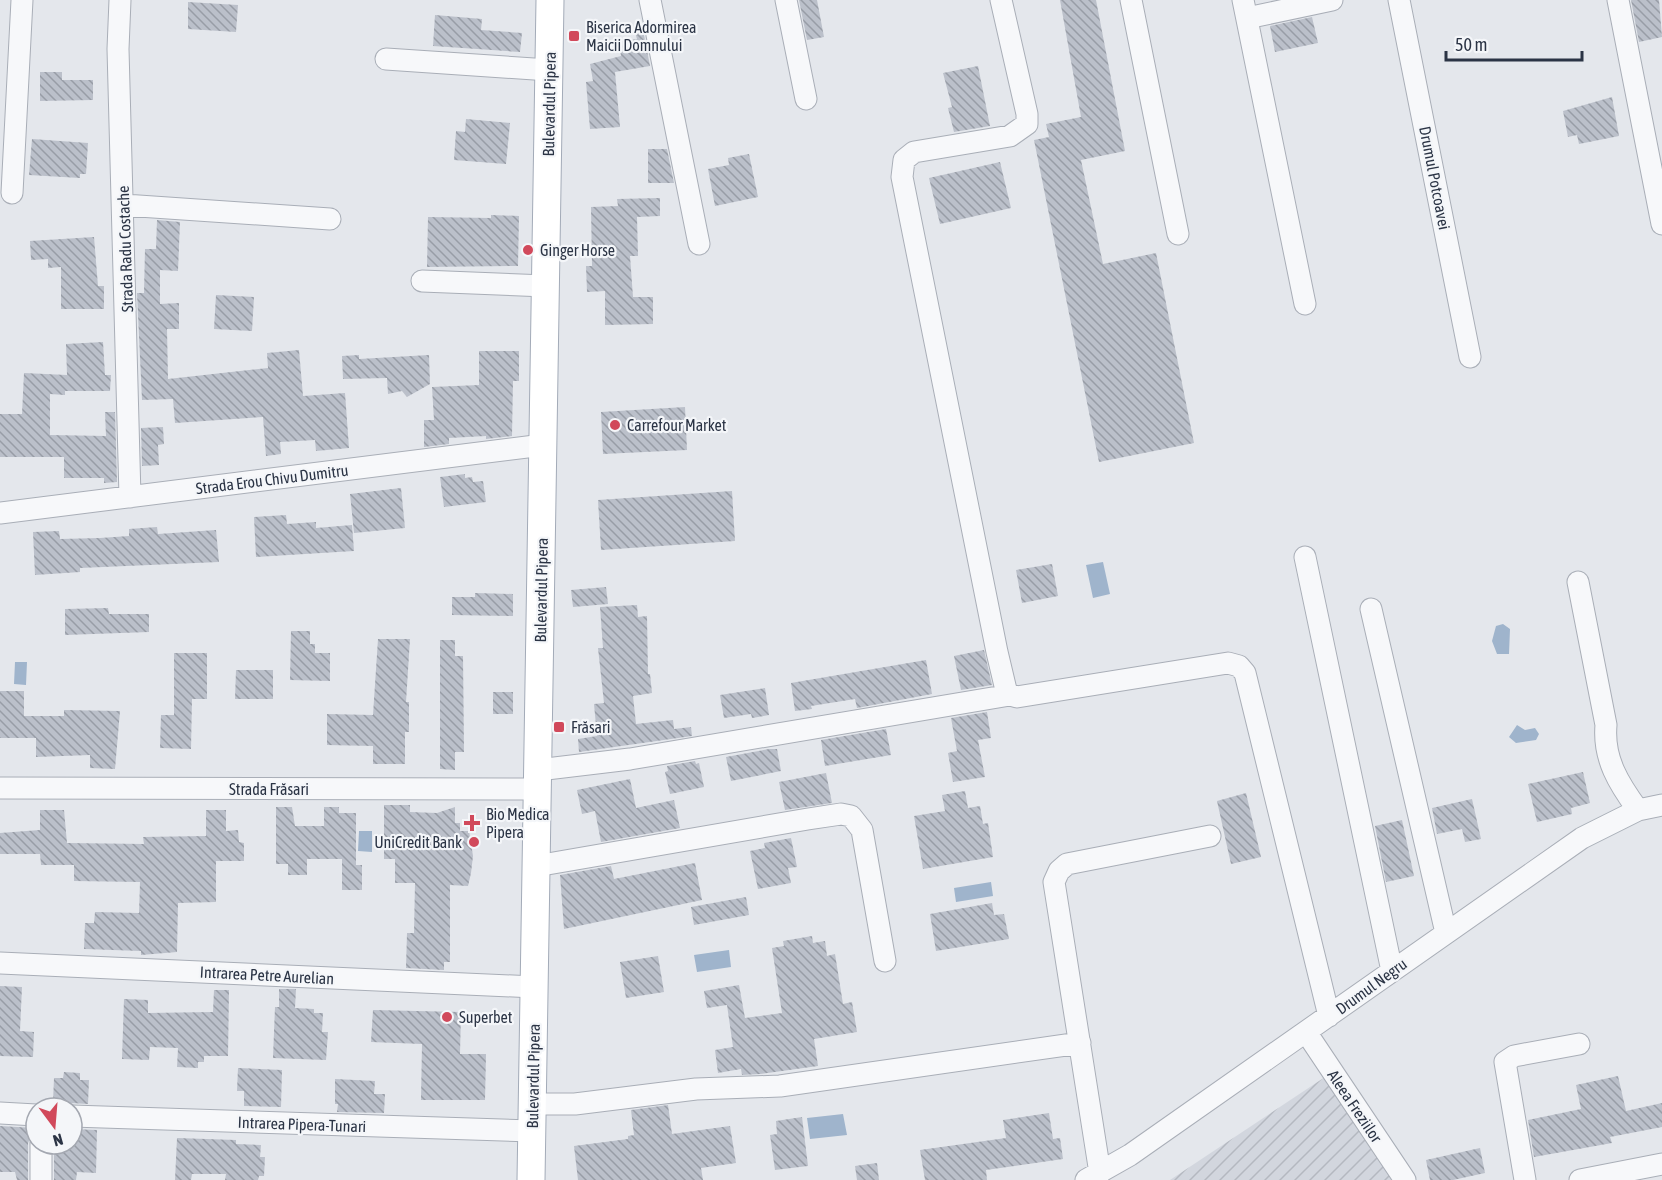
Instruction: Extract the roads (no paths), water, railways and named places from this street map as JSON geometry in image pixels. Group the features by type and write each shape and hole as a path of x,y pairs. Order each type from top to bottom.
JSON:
{"main road":[{"name":"Bulevardul Pipera","path":"531,1180 550,0"}],"street":[{"path":"12,193 22,0"},
{"name":"Strada Radu Costache","path":"120,0 118,49 130,497"},
{"path":"650,0 699,244"},
{"path":"786,0 806,99"},
{"path":"1000,0 1027,114 1027,124 1010,136 914,152 904,160 902,177 997,652 1005,690 1011,695"},
{"path":"1131,0 1178,234"},
{"path":"1305,304 1245,9 1332,0"},
{"name":"Drumul Potcoavei","path":"1399,0 1470,357"},
{"path":"1618,0 1662,224"},
{"path":"386,59 549,70"},
{"path":"124,206 330,219"},
{"path":"422,281 546,286"},
{"name":"Strada Erou Chivu Dumitru","path":"0,513 543,445"},
{"path":"1305,556 1392,971"},
{"path":"1578,582 1606,725 1605,748 1621,787 1638,810"},
{"path":"1371,609 1446,933"},
{"name":"Strada Frăsari","path":"0,788 538,780 630,759 1011,695 1017,697 1228,663 1239,666 1245,673 1329,1016"},
{"name":"Drumul Negru","path":"1093,1177 1306,1032 1582,838 1638,810 1662,805"},
{"path":"536,866 808,819 841,814 851,816 862,830 885,961"},
{"path":"1093,1177 1080,1043 1054,882 1059,872 1067,864 1077,861 1210,836"},
{"name":"Intrarea Petre Aurelian","path":"0,963 534,987"},
{"name":"Aleea Freziilor","path":"1306,1032 1405,1180"},
{"path":"532,1104 575,1104 696,1089 780,1086 1080,1043"},
{"path":"1525,1180 1505,1062 1514,1056 1579,1044"},
{"path":"0,1113 24,1114"},
{"name":"Intrarea Pipera-Tunari","path":"84,1116 532,1131"},
{"path":"41,1156 41,1180"},
{"path":"1580,1180 1662,1164"}],"water":[{"path":"1103,562 1110,594 1093,598 1086,565"},
{"path":"1503,624 1510,629 1509,654 1497,654 1492,641 1496,626"},
{"path":"15,662 27,662 26,685 14,684"},
{"path":"1517,725 1525,730 1535,728 1539,734 1536,740 1516,743 1509,737"},
{"path":"359,831 372,831 372,852 358,851"},
{"path":"991,882 993,896 956,902 954,888"},
{"path":"729,950 731,967 697,972 694,955"},
{"path":"843,1114 847,1135 810,1139 807,1118"}],"place":[{"name":"Biserica Adormirea Maicii Domnului","path":"574,36"},
{"name":"Ginger Horse","path":"528,250"},
{"name":"Carrefour Market","path":"615,425"},
{"name":"Frăsari","path":"559,727"},
{"name":"Bio Medica Pipera","path":"472,823"},
{"name":"UniCredit Bank","path":"474,842"},
{"name":"Superbet","path":"447,1017"}]}
